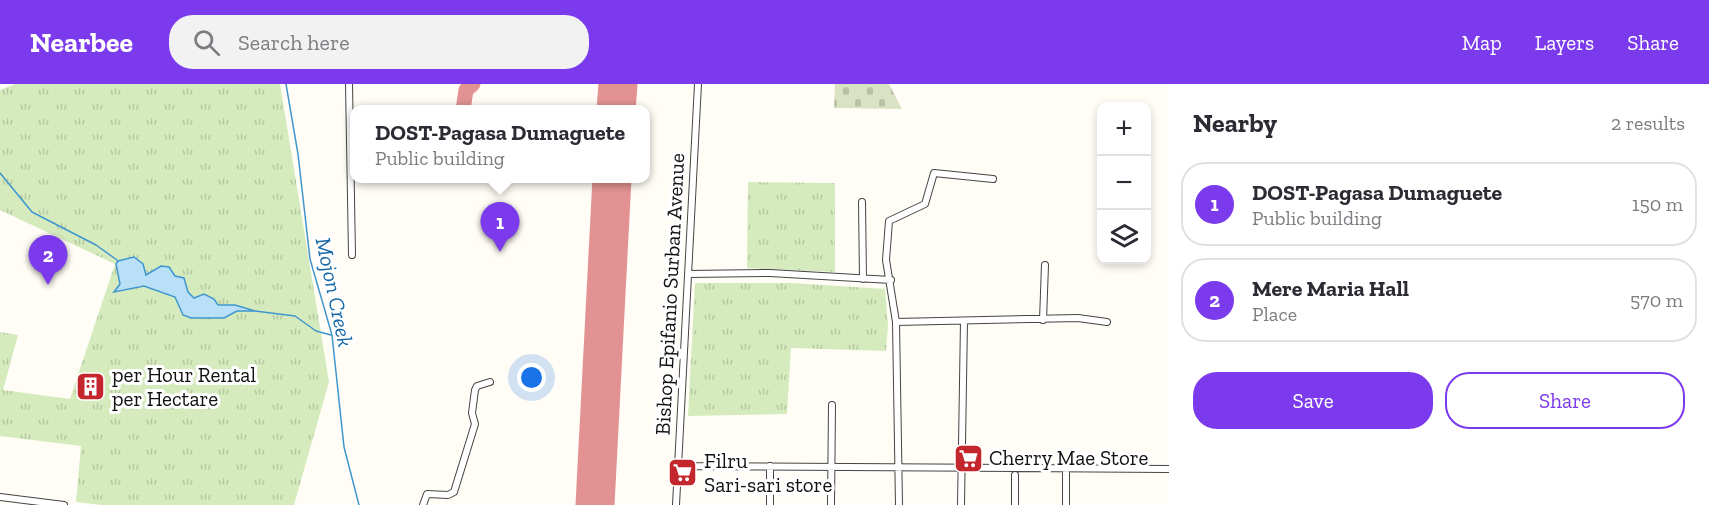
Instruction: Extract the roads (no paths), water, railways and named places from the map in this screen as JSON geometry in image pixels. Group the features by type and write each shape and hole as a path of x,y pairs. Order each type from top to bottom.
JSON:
{"street":[{"path":"349,84 350,141"},
{"name":"Bishop Epifanio Surban Avenue","path":"676,505 698,84"},
{"path":"899,505 896,322 886,260 889,221 925,204 934,173 993,179"},
{"path":"351,183 352,255"},
{"path":"862,202 863,279"},
{"path":"1043,320 1045,265"},
{"path":"688,274 770,273 891,280"},
{"path":"896,322 1078,318 1107,322"},
{"path":"961,505 964,321"},
{"path":"423,505 427,494 448,495 454,492 475,424 472,413 475,390 477,386 490,382"},
{"path":"831,505 832,405"},
{"path":"678,466 962,466 1169,470"},
{"path":"770,466 770,505"},
{"path":"1066,473 1066,505"},
{"path":"1015,475 1015,505"},
{"path":"0,496 32,503 63,505"}],"water":[{"path":"134,257 143,264 146,275 161,266 169,267 175,276 184,278 188,292 194,298 204,294 214,299 218,305 235,305 255,311 237,311 224,318 191,318 183,315 175,297 144,286 114,292 120,284 116,264 118,261"}],"waterway":[{"name":"Mojon Creek","path":"286,84 298,154 310,259 332,335 344,447 359,505"},
{"path":"0,173 32,212 96,245 117,260"},
{"path":"255,311 295,316 316,331 331,335"}],"place":[{"name":"DOST-Pagasa Dumaguete","path":"500,252"},
{"name":"Mere Maria Hall","path":"48,285"},
{"name":"per Hour Rental per Hectare","path":"91,387"},
{"name":"Cherry Mae Store","path":"968,458"},
{"name":"Filru Sari-sari store","path":"683,473"}]}
